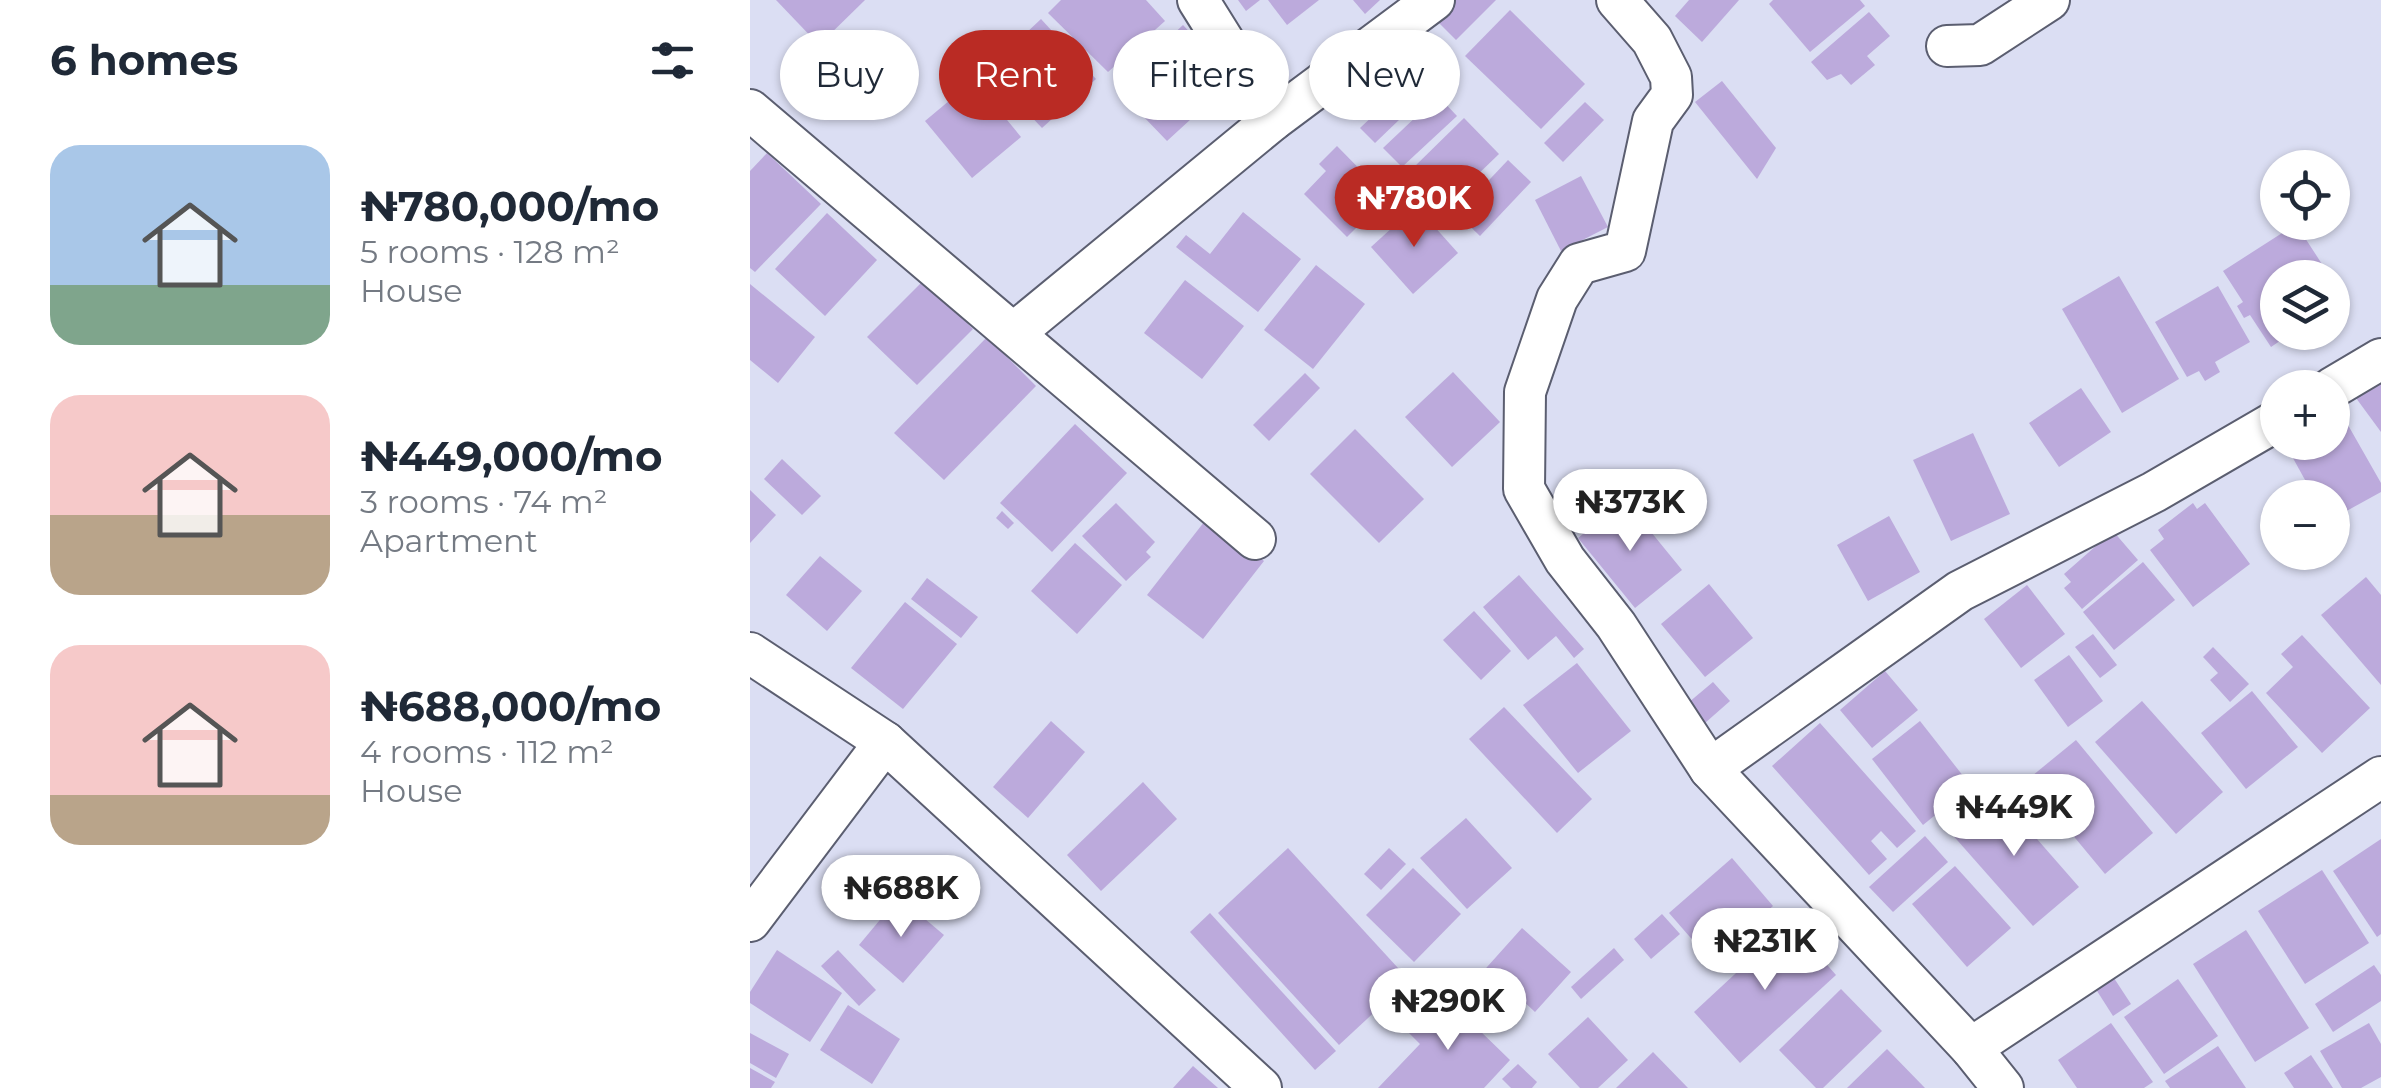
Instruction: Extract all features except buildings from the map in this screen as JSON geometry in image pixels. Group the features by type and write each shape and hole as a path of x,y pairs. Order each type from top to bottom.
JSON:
{"street":[{"path":"1198,0 1217,30"},
{"path":"1289,108 1434,0"},
{"path":"1617,0 1652,40 1671,78 1672,95 1654,122 1625,251 1580,264 1557,299 1525,392 1524,488 1565,560 1616,625 1710,769 1971,1048 2003,1088"},
{"path":"1947,46 1980,44 2048,0"},
{"path":"750,110 1255,538"},
{"path":"1014,333 1273,120"},
{"path":"2350,377 2381,359"},
{"path":"1710,769 1960,591 2154,492 2260,430"},
{"path":"750,653 884,742 1261,1088"},
{"path":"750,921 884,742"},
{"path":"1971,1048 2381,776"}]}
